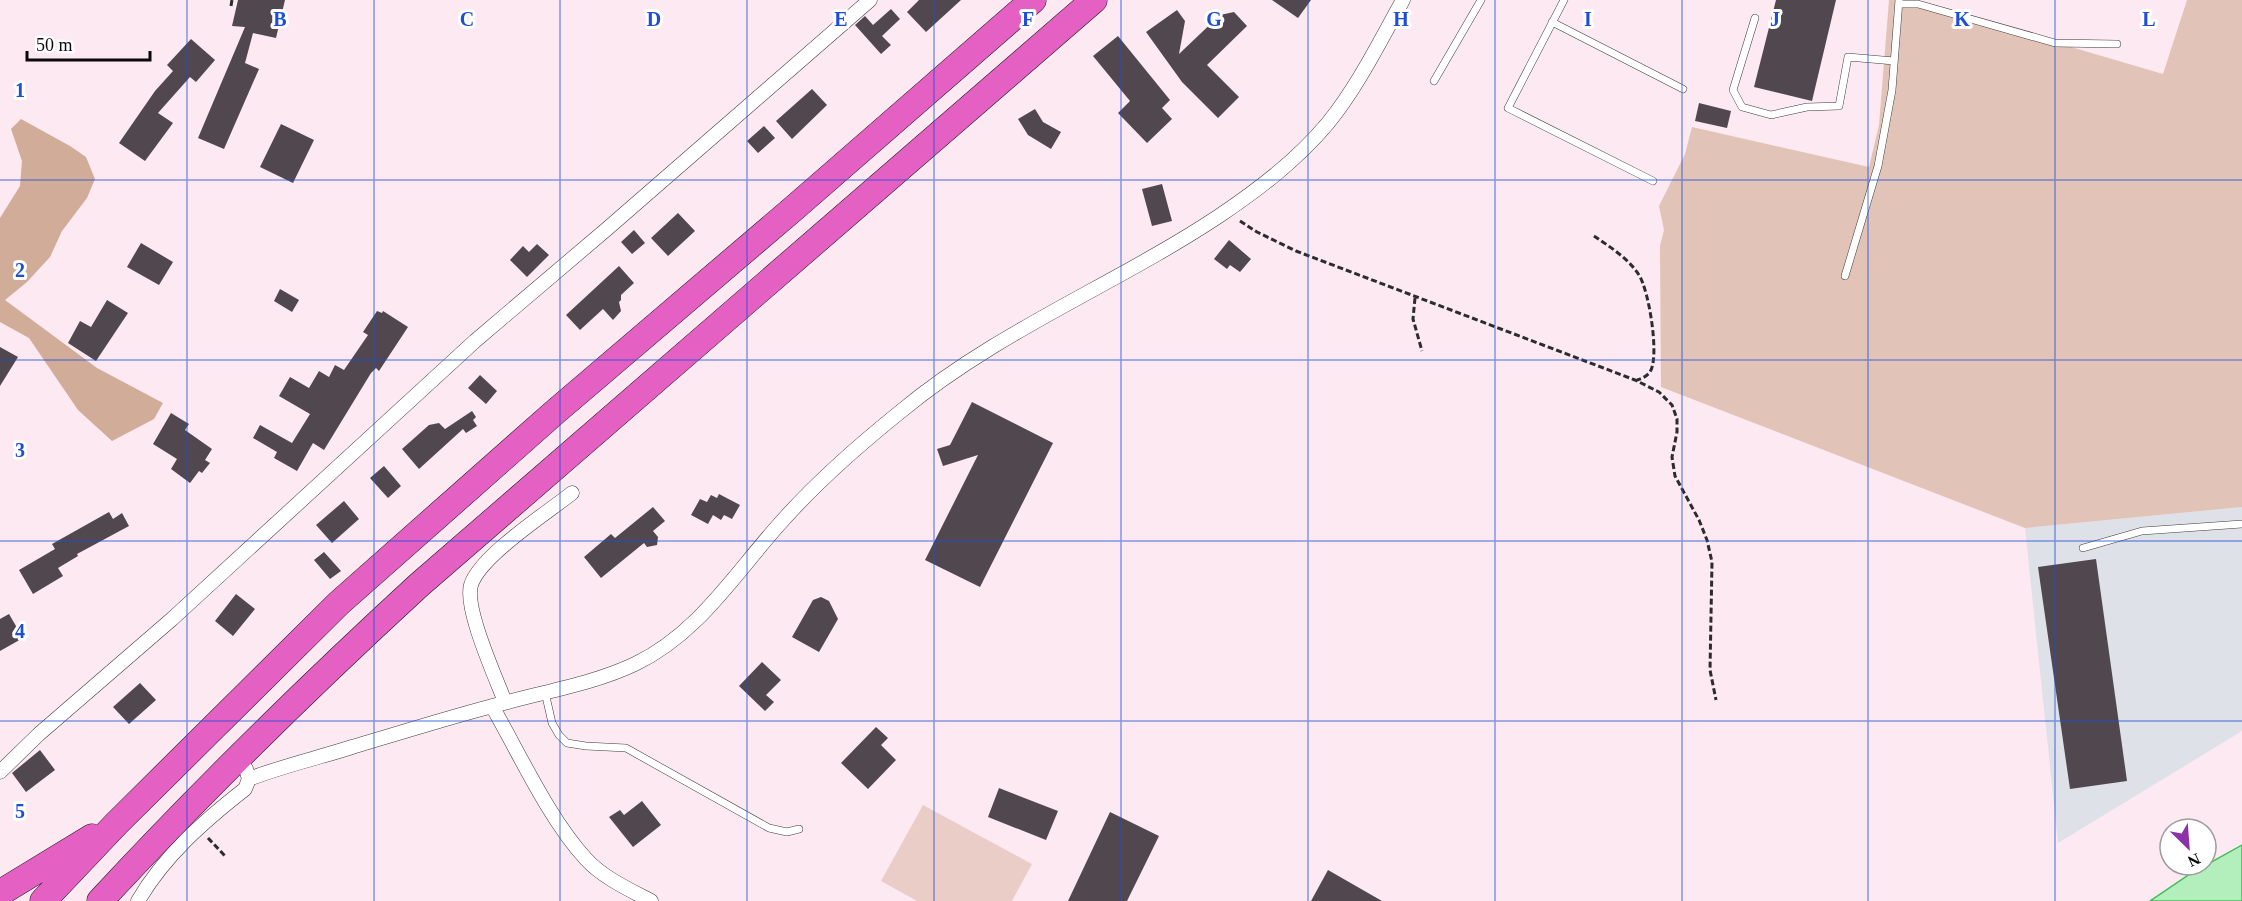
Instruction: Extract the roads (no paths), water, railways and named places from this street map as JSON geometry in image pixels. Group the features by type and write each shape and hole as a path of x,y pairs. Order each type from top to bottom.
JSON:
{"highway":[{"path":"43,901 116,824 339,603 555,412 1033,0"},
{"path":"100,901 237,758 270,728 321,675 418,585 1094,0"},
{"path":"0,892 116,824"}],"street":[{"path":"0,772 39,734 172,619 475,341 609,228 870,0"},
{"path":"249,779 499,704 598,679 637,663 677,638 710,607 780,523 836,466 932,386 997,343 1187,237 1282,169 1328,123 1363,71 1403,0"},
{"path":"572,494 494,555 479,571 470,586 471,606 499,704 564,831 587,860 613,879 651,901"},
{"path":"138,901 152,878 199,828 245,789 249,779 246,769 237,758"}],"lane":[{"path":"1434,81 1481,0"},
{"path":"1564,0 1508,108 1653,181"},
{"path":"1845,276 1878,166 1893,90 1899,2 1918,4 2055,43 2117,44"},
{"path":"1755,18 1733,90 1742,107 1771,115 1807,107 1839,106 1848,57 1894,61"},
{"path":"1552,22 1683,89"},
{"path":"2083,548 2142,531 2242,524"},
{"path":"545,692 552,723 558,735 567,742 586,746 626,748 769,828 787,832 799,830"}]}
